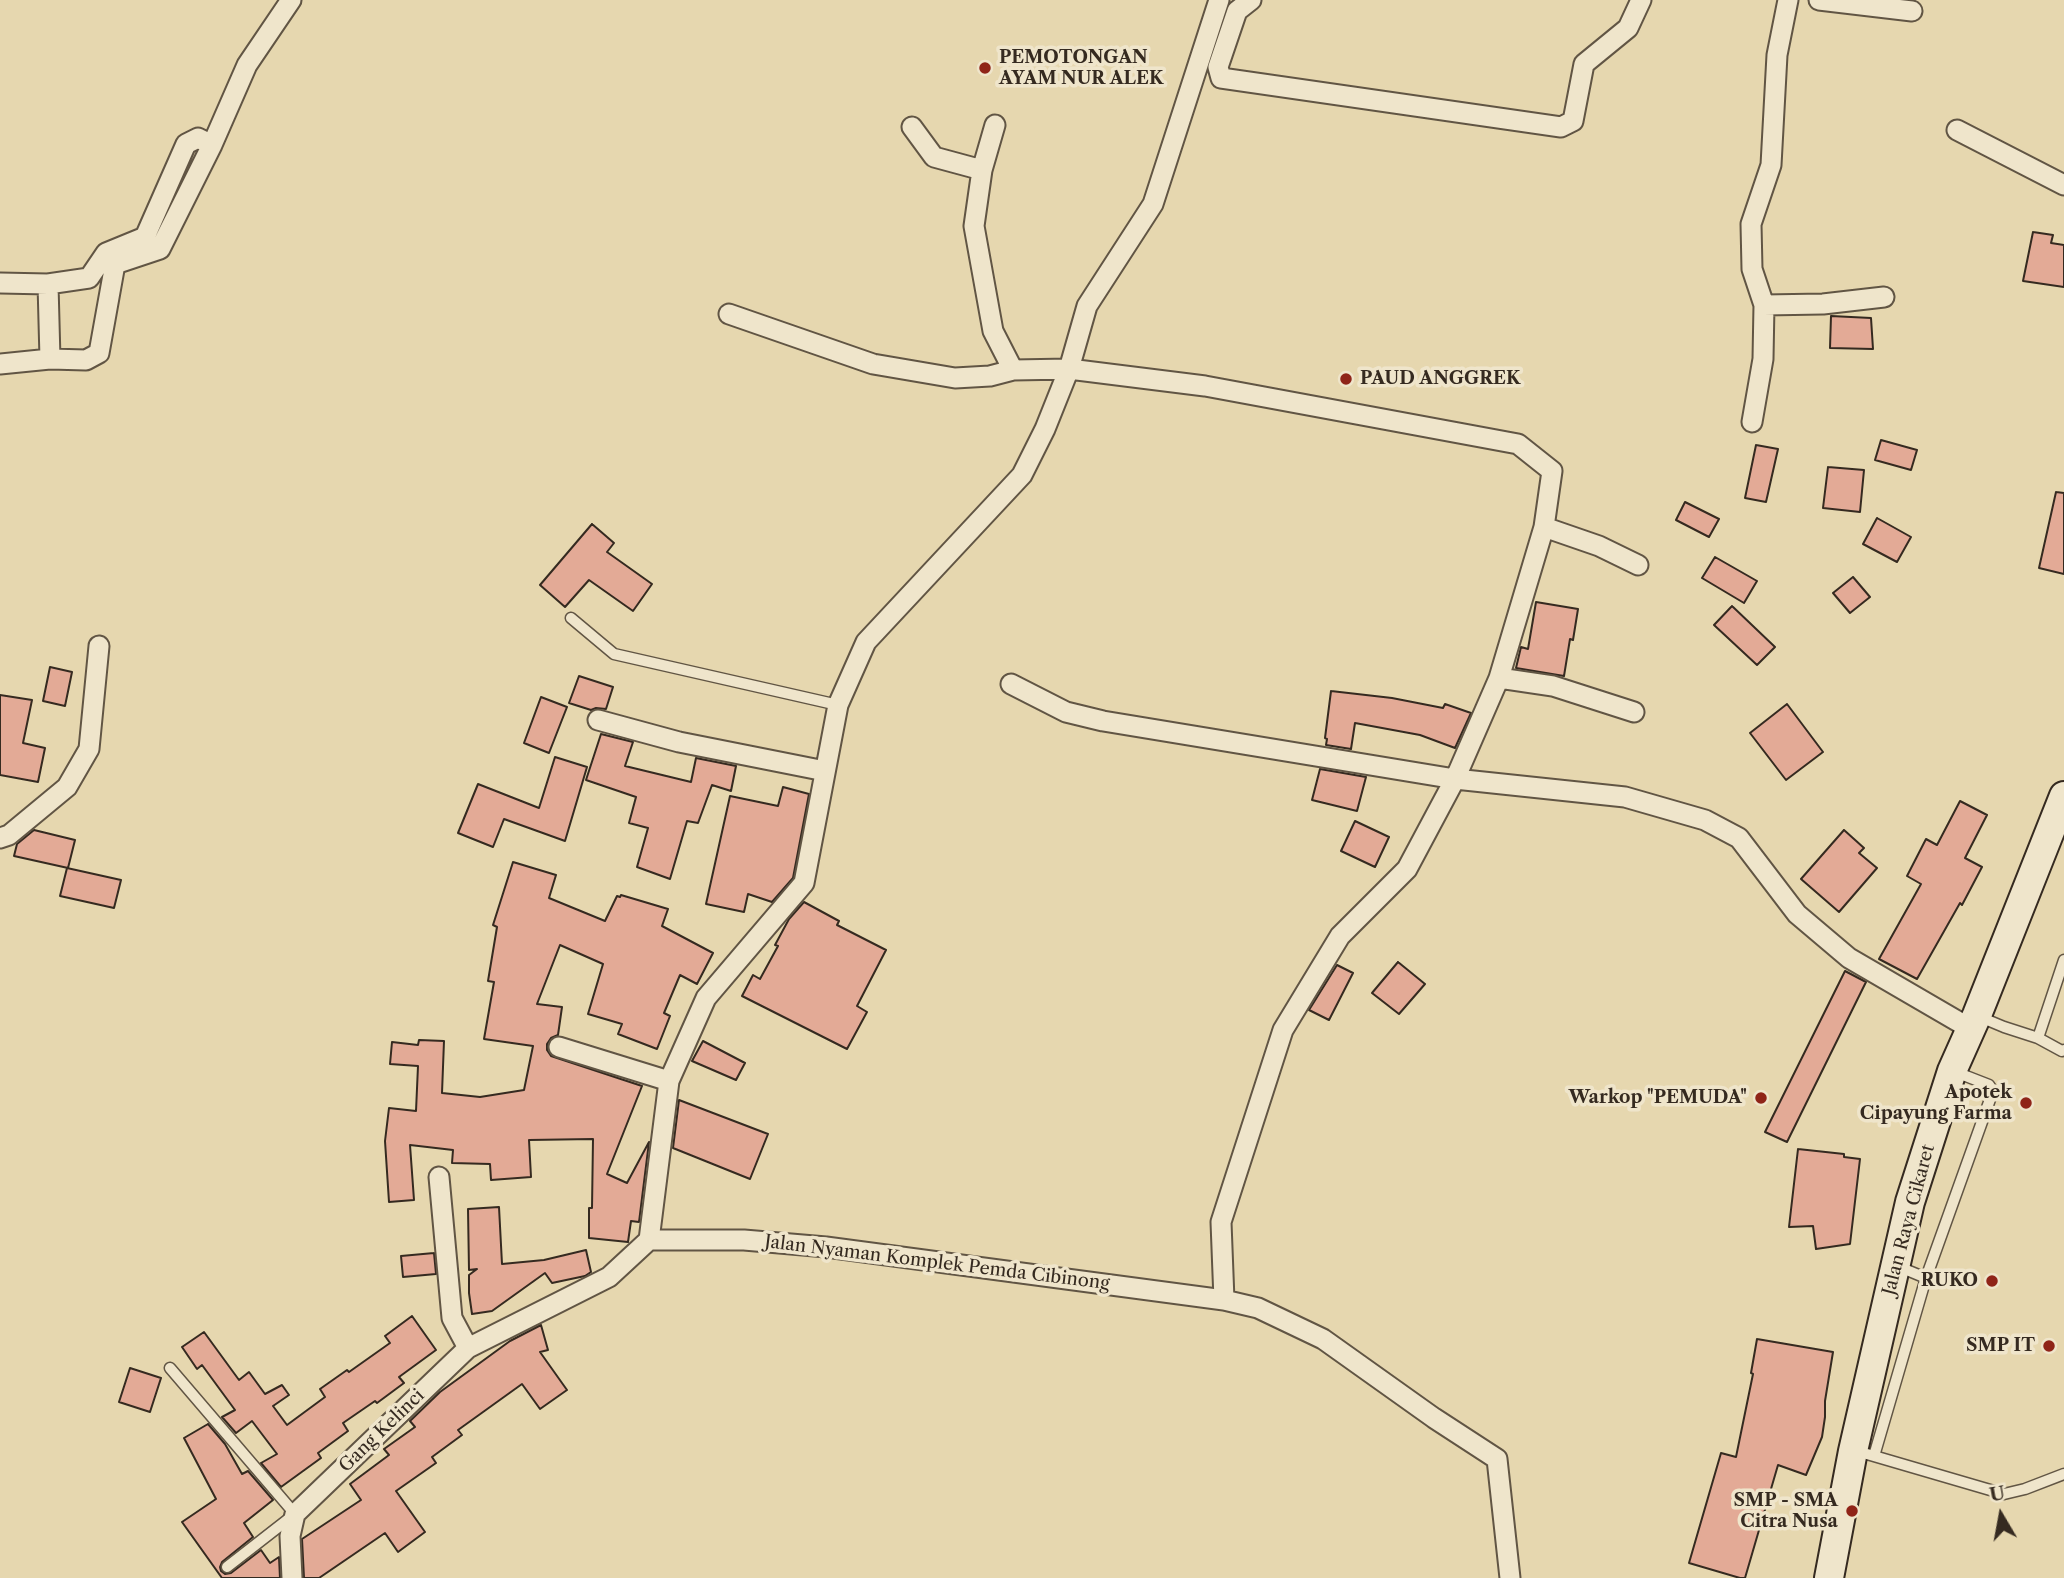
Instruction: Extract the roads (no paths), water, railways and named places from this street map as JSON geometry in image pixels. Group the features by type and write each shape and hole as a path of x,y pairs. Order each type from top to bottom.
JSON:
{"main road":[{"name":"Jalan Raya Cikaret","path":"1829,1578 1863,1453 1896,1265 1910,1202 1952,1071 2064,796"}],"street":[{"path":"0,364 50,359 86,360 99,353 115,264 160,248 212,145 247,65 291,0"},
{"path":"649,1240 669,1081 706,998 804,883 838,705 866,642 1022,475 1045,429 1069,369 1087,306 1153,204 1219,0"},
{"path":"1251,0 1237,11 1218,67 1221,78 1561,127 1573,121 1584,64 1628,28 1641,0"},
{"path":"1752,422 1763,359 1764,305 1752,269 1751,224 1771,165 1777,55 1788,0"},
{"path":"1819,0 1912,11"},
{"path":"995,125 982,170 974,226 993,331 1013,370"},
{"path":"912,127 934,157 982,170"},
{"path":"1957,130 2064,185"},
{"path":"0,283 48,284 89,278 106,253 145,237 186,144 198,138 212,145"},
{"path":"48,284 50,359"},
{"path":"1764,305 1823,304 1884,297"},
{"path":"729,314 873,364 955,379 989,376 1013,370 1069,369 1206,386 1518,444 1552,471 1544,527 1499,678 1455,779 1406,869 1340,936 1283,1030 1221,1222 1224,1300"},
{"path":"1544,527 1599,546 1638,565"},
{"path":"0,838 9,835 67,787 89,749 99,646"},
{"path":"1499,678 1553,686 1634,712"},
{"path":"1011,684 1066,712 1103,721 1455,779 1625,797 1705,820 1739,838 1797,914 1849,958 1974,1022"},
{"path":"598,720 679,743 825,771"},
{"path":"559,1047 669,1081"},
{"path":"439,1177 452,1318 468,1348"},
{"name":"Jalan Nyaman Komplek Pemda Cibinong","path":"649,1240 744,1240 826,1247 1224,1300 1258,1308 1323,1339 1497,1459 1510,1578"},
{"name":"Gang Kelinci","path":"295,1514 468,1348 609,1277 649,1240"},
{"path":"292,1578 290,1536 295,1514"}],"lane":[{"path":"571,618 614,653 838,705"},
{"path":"2038,1038 2064,960"},
{"path":"1974,1022 2004,1027 2064,1050"},
{"path":"1952,1071 1989,1085 1993,1091 1863,1453 2004,1494 2064,1474"},
{"path":"1896,1265 1926,1278"},
{"path":"170,1368 295,1514"},
{"name":"Gang Kelinci","path":"227,1567 295,1514"}],"place":[{"name":"PEMOTONGAN AYAM NUR ALEK","path":"985,68"},
{"name":"PAUD ANGGREK","path":"1346,379"},
{"name":"Warkop \"PEMUDA\"","path":"1761,1098"},
{"name":"Apotek Cipayung Farma","path":"2026,1103"},
{"name":"RUKO","path":"1992,1281"},
{"name":"SMP IT","path":"2049,1346"},
{"name":"SMP - SMA Citra Nusa","path":"1852,1511"}]}
